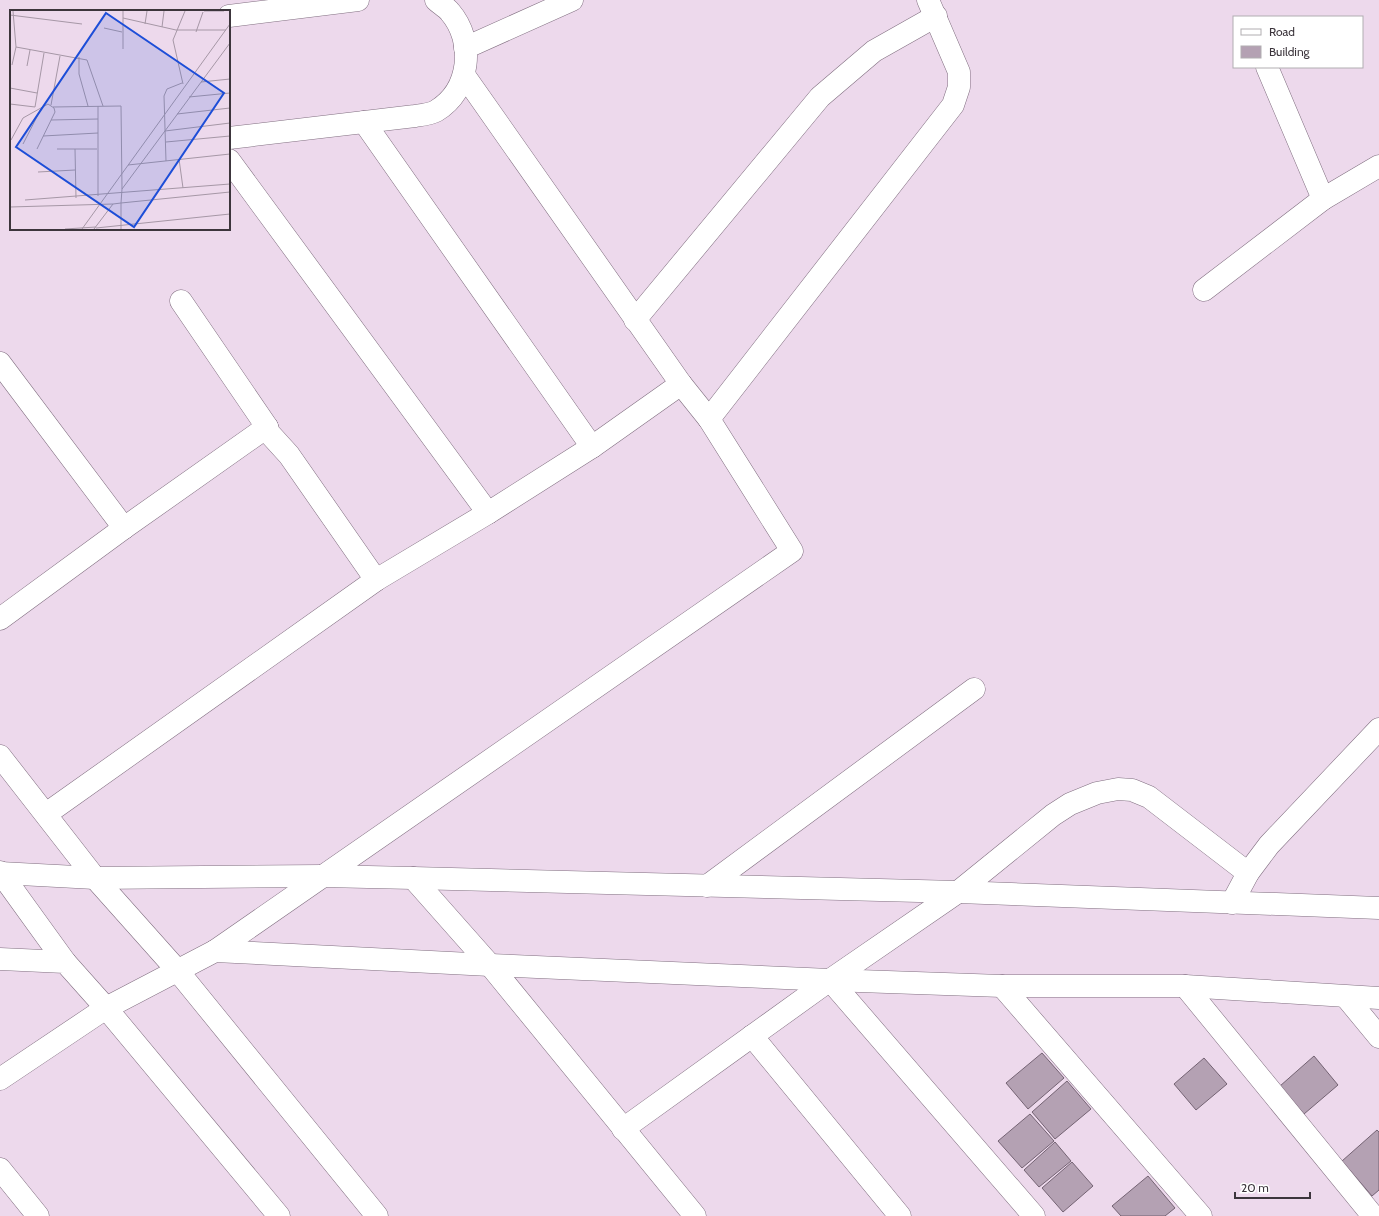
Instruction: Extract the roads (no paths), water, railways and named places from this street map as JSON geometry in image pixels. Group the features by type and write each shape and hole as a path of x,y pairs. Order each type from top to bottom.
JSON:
{"street":[{"path":"230,16 358,0"},
{"path":"230,138 415,116 436,111 451,97 461,84 466,67 466,48 460,27 450,11 436,0"},
{"path":"466,48 572,0"},
{"path":"635,320 820,97 874,51 932,8 959,72 959,87 953,105 709,419"},
{"path":"1267,68 1323,199"},
{"path":"0,1079 106,1008 215,951 792,552 709,419 681,384 635,320 464,75"},
{"path":"364,122 592,447"},
{"path":"230,161 488,513"},
{"path":"1204,290 1323,199 1379,166"},
{"path":"181,301 267,427 269,433 289,455 376,580"},
{"path":"0,363 124,528"},
{"path":"46,814 376,580 488,513 592,447 681,384"},
{"path":"0,619 124,528 267,427"},
{"path":"707,886 974,689"},
{"path":"1232,903 1248,873 1269,845 1379,729"},
{"path":"0,756 95,878 177,970 377,1216"},
{"path":"622,1129 830,980 958,892 1053,815 1070,804 1097,794 1118,789 1132,790 1149,797 1248,873"},
{"path":"0,873 95,878 323,876 413,878 958,892 1379,908"},
{"path":"0,873 65,962 106,1008 279,1216"},
{"path":"413,878 490,966 690,1214"},
{"path":"215,951 490,966 830,980 1002,986 1185,986 1379,998"},
{"path":"0,959 65,962"},
{"path":"830,980 1034,1216"},
{"path":"1002,986 1201,1216"},
{"path":"1185,986 1372,1216"},
{"path":"1346,997 1379,1037"},
{"path":"752,1036 900,1216"},
{"path":"0,1169 38,1216"}]}
